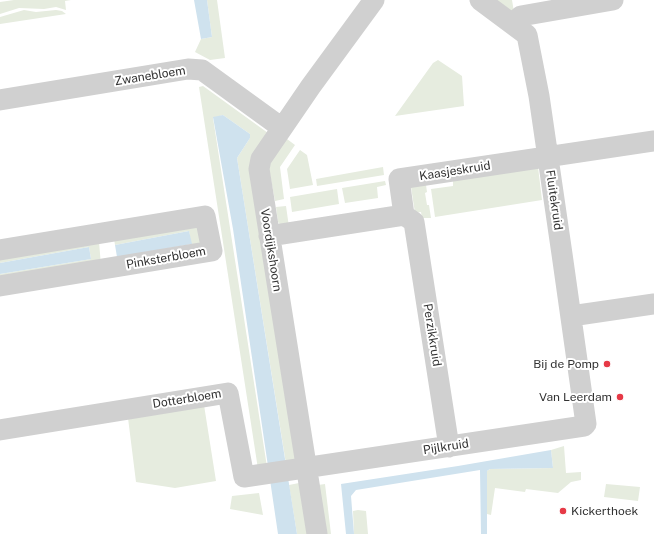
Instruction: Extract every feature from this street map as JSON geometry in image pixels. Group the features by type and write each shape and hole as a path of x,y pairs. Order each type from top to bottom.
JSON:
{"street":[{"name":"Voordijkshoorn","path":"317,534 302,469 259,169 261,159 282,128 374,0"},
{"name":"Fluitekruid","path":"480,0 513,23 527,35 548,157 586,424"},
{"path":"513,23 521,16 613,0"},
{"name":"Zwanebloem","path":"0,100 188,69 202,70 282,128"},
{"path":"548,157 654,141"},
{"name":"Kaasjeskruid","path":"409,219 399,179 548,157"},
{"name":"Pinksterbloem","path":"0,250 205,216 212,251 0,286"},
{"path":"269,236 409,219"},
{"name":"Perzikkruid","path":"409,219 450,447"},
{"path":"571,316 654,304"},
{"name":"Dotterbloem","path":"0,430 228,393 244,477 302,469"},
{"name":"Pijlkruid","path":"302,469 581,427 586,424"}],"shaded area":[{"path":"14,0 71,0 65,1 66,10 56,7 44,9 19,8 0,14 0,2"},
{"path":"207,0 217,0 225,58 210,60 195,52 201,39 212,37"},
{"path":"496,0 512,0 514,12 509,12"},
{"path":"24,10 36,12 56,10 62,11 66,14 0,24 0,17"},
{"path":"438,60 462,76 464,106 395,116 433,63"},
{"path":"203,86 268,133 251,159 297,463 286,464 237,158 250,138 250,134 223,115 213,118 267,467 258,469 199,87"},
{"path":"287,139 295,145 280,167 284,199 275,201 269,162"},
{"path":"300,150 307,155 313,185 290,189 287,169"},
{"path":"383,167 384,175 317,186 316,179"},
{"path":"538,167 542,200 435,217 431,189 453,186 453,181"},
{"path":"385,181 386,185 377,187 378,198 345,203 342,188"},
{"path":"426,185 427,192 425,193 431,218 422,218 421,212 415,213 411,187"},
{"path":"337,189 339,204 292,212 290,197"},
{"path":"286,206 289,227 283,228 278,222 276,207"},
{"path":"198,226 205,244 191,244 189,231 115,245 114,239"},
{"path":"99,242 101,265 0,281 0,274 91,259 89,247 0,263 0,258"},
{"path":"204,405 216,481 175,488 136,482 128,418"},
{"path":"564,446 566,473 581,472 581,480 571,482 558,493 526,489 525,492 495,488 491,515 487,514 487,471 490,469 553,468 551,450"},
{"path":"299,483 307,534 297,534 289,485"},
{"path":"325,484 331,534 325,534 318,485"},
{"path":"606,484 640,487 638,501 604,497"},
{"path":"259,493 263,515 230,509 232,496"},
{"path":"353,511 366,511 368,534 354,534"}],"water":[{"path":"194,0 207,0 212,37 201,39"},
{"path":"223,115 250,134 250,138 237,158 297,534 278,534 233,229 213,117"},
{"path":"189,231 192,244 117,257 115,245"},
{"path":"89,247 91,259 0,274 0,263"},
{"path":"551,450 553,468 490,469 487,471 487,534 481,534 480,470 356,490 351,496 354,534 346,534 341,484"}],"place":[{"name":"Bij de Pomp","path":"607,364"},
{"name":"Van Leerdam","path":"620,397"},
{"name":"Kickerthoek","path":"563,511"}]}
